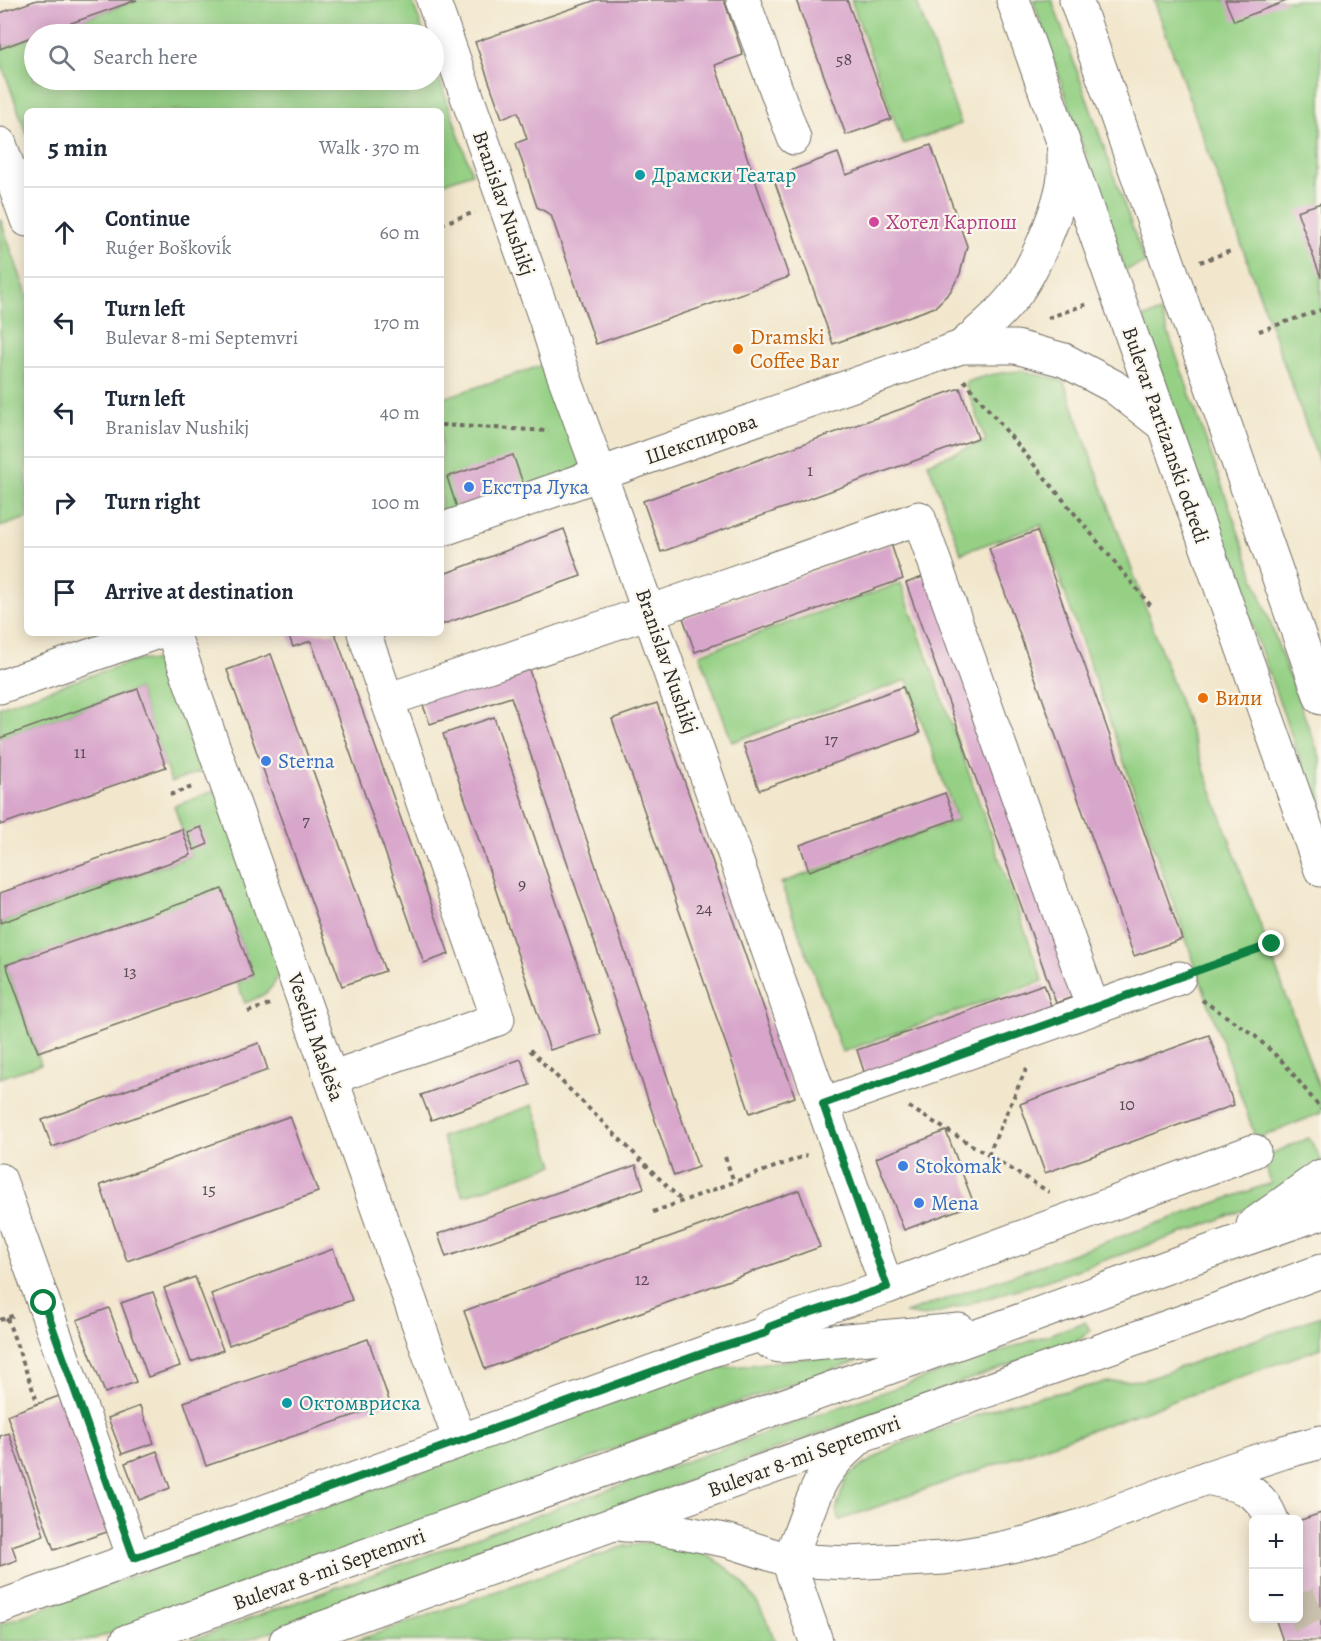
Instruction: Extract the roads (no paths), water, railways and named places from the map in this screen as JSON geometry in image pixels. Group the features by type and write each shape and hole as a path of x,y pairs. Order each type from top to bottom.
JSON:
{"street":[{"name":"Branislav Nushikj","path":"433,0 441,24"},
{"path":"743,0 794,138"},
{"name":"Bulevar Partizanski odredi","path":"1013,0 1321,870"},
{"path":"1076,0 1321,698"},
{"name":"Branislav Nushikj","path":"444,32 887,1287"},
{"name":"Шекспирова","path":"952,350 992,320 1015,295 1031,268 1054,214 1064,179 1064,143"},
{"path":"0,144 24,212"},
{"name":"Шекспирова","path":"444,529 952,350 1016,347 1064,360 1113,386 1162,425"},
{"path":"387,700 918,518 1093,1008"},
{"path":"0,687 146,636"},
{"name":"Veselin Masleša","path":"174,636 460,1441"},
{"path":"331,1078 498,1019 365,636"},
{"path":"823,1104 1171,980"},
{"path":"0,1607 712,1350 766,1333 769,1327 782,1322 887,1287 1254,1151"},
{"path":"1222,1246 1321,1176"},
{"path":"0,1180 134,1558"},
{"name":"Bulevar 8-mi Septemvri","path":"127,1641 1222,1246 1321,1213"},
{"name":"Bulevar 8-mi Septemvri","path":"286,1641 1321,1271"},
{"path":"1210,1312 1321,1296"},
{"name":"Bulevar 8-mi Septemvri","path":"766,1333 771,1344 780,1346 1005,1326"},
{"path":"816,1641 788,1560 824,1476 861,1435"},
{"path":"614,1524 651,1526 729,1541 788,1560 848,1563 944,1558 1029,1542 1080,1526 1206,1478 1321,1442"},
{"path":"1206,1478 1231,1483 1254,1493 1270,1515"}],"tunnel":[{"path":"1303,1607 1316,1641"}],"place":[{"name":"Драмски Театар","path":"640,175"},
{"name":"Хотел Карпош","path":"874,222"},
{"name":"Dramski Coffee Bar","path":"738,349"},
{"name":"Екстра Лука","path":"469,487"},
{"name":"Вили","path":"1203,698"},
{"name":"Sterna","path":"266,761"},
{"name":"Stokomak","path":"903,1166"},
{"name":"Mena","path":"919,1203"},
{"name":"Октомвриска","path":"287,1403"}]}
